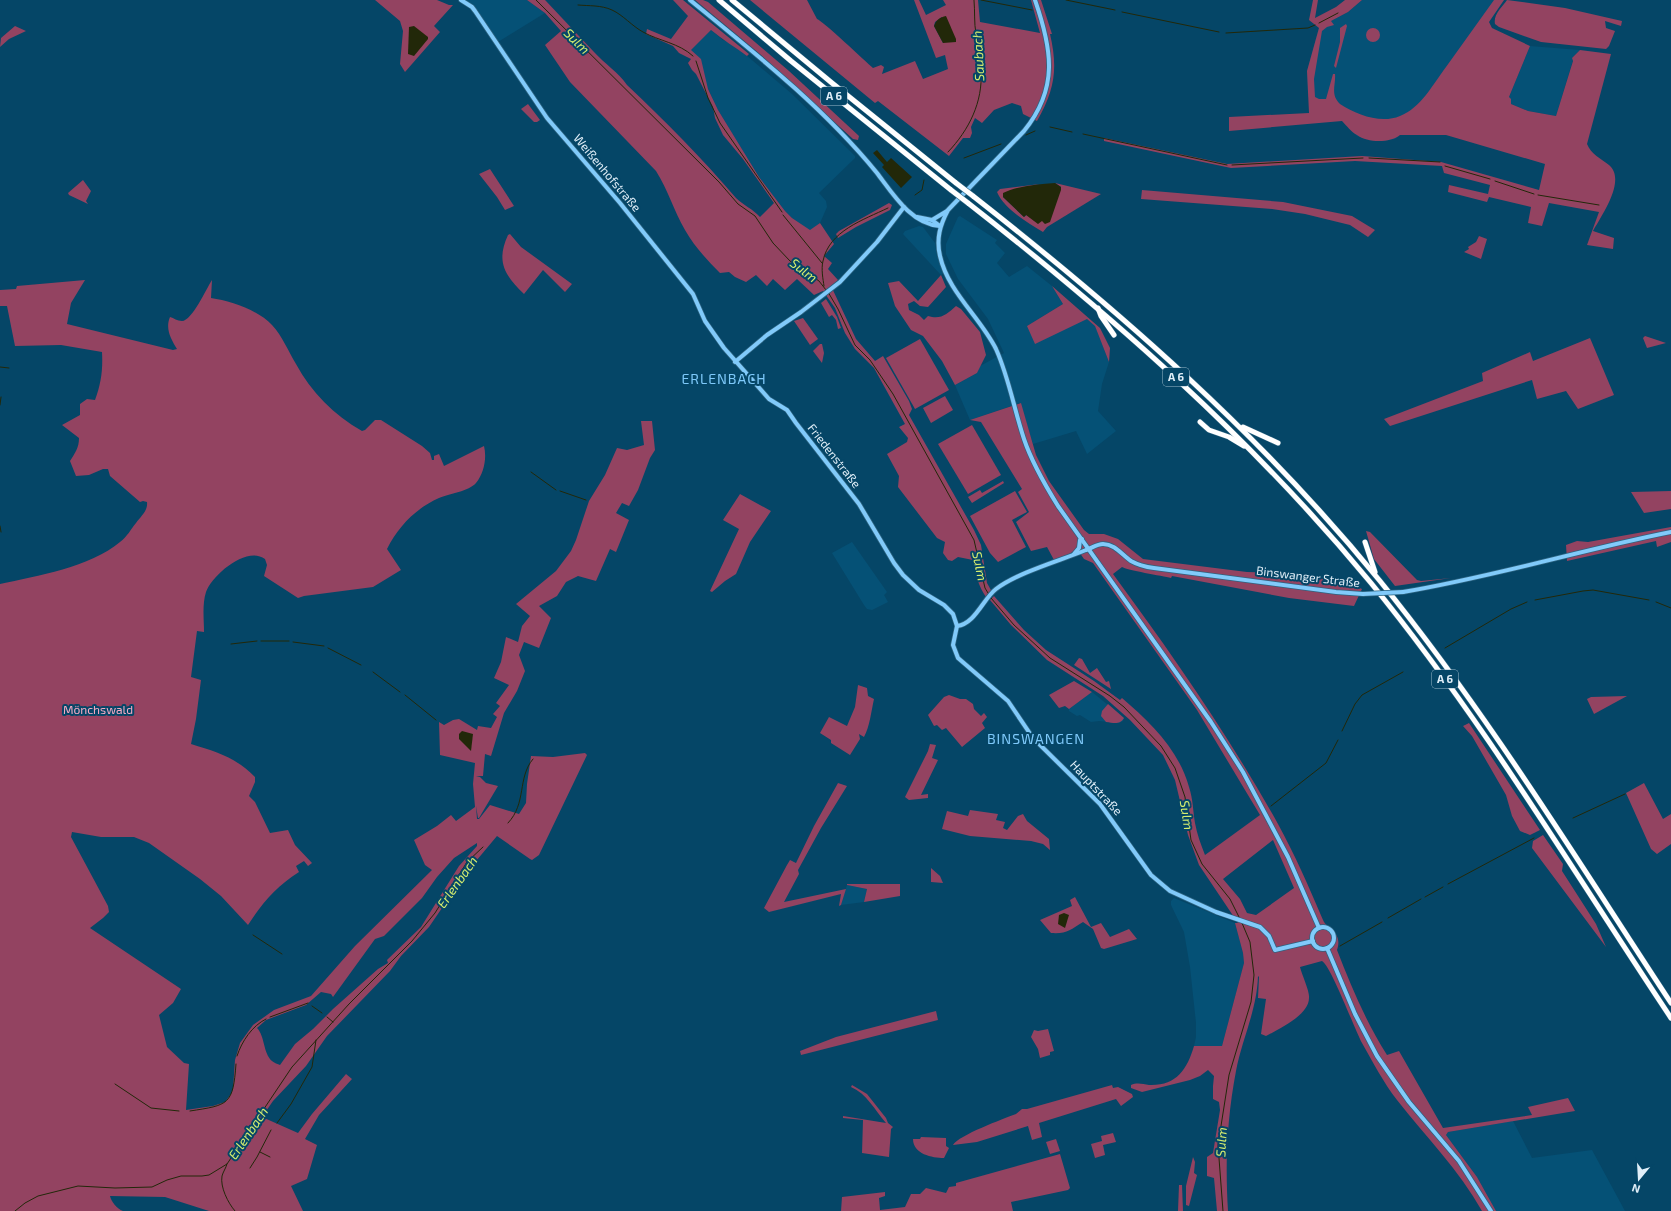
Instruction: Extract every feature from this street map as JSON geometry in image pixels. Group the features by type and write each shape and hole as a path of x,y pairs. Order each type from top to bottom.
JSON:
{"highway":[{"name":"A 6","path":"719,0 791,61 1098,307 1166,368 1252,451 1336,542 1393,611 1460,699 1552,835 1671,1018"},
{"name":"A 6","path":"732,0 826,79 1092,291 1208,396 1238,425 1316,507 1378,578 1478,711 1559,831 1671,1003"},
{"path":"1098,307 1101,316 1114,335"},
{"path":"1200,422 1209,430 1229,437 1252,451"},
{"path":"1238,425 1278,443"},
{"path":"1365,542 1368,554 1378,578"}],"street":[{"name":"Weißenhofstraße","path":"461,0 476,11 547,118 620,203 693,294 705,322 735,362"},
{"path":"690,0 767,64 829,120 863,157 904,207 922,221 940,226"},
{"path":"932,220 948,210 1024,131 1041,102 1047,83 1049,58 1045,29 1035,0"},
{"path":"735,362 767,335 831,289 876,242 904,207"},
{"path":"948,210 940,226 938,237 938,247 943,266 950,281 988,336 995,349 1006,374 1018,418 1032,458 1054,501 1211,722 1243,772 1288,857 1319,928"},
{"path":"916,216 932,220 940,226"},
{"name":"Friedenstraße","path":"735,362 769,399 784,407 790,413 796,424 858,504 894,563 919,590 950,610 955,617 957,626"},
{"name":"Binswanger Straße","path":"957,626 969,620 992,593 1008,582 1100,544 1110,545 1132,562 1154,568 1336,592 1363,594 1403,592 1438,586 1586,550 1671,532"},
{"path":"1072,555 1079,548 1080,540 1082,539"},
{"name":"Hauptstraße","path":"957,626 953,645 958,658 1008,701 1033,738 1100,804 1151,875 1170,891 1236,919 1253,924 1266,931 1275,950 1313,941"},
{"path":"1319,928 1326,928 1333,935 1334,942 1327,948 1319,948 1313,941 1313,935 1319,928"},
{"path":"1327,948 1355,1014 1377,1056 1409,1102 1460,1161 1491,1211"}],"shaded area":[{"path":"465,0 527,0 545,13 498,42 478,12"},
{"path":"1362,0 1504,0 1481,33 1395,139 1383,141 1357,136 1343,121 1308,97 1307,71 1319,27 1348,12"},
{"path":"946,16 956,42 943,43 934,26 938,19"},
{"path":"414,26 428,37 428,39 414,56 408,54 409,27"},
{"path":"711,30 723,40 733,44 792,94 855,156 855,158 819,193 826,201 827,207 820,223 810,231 785,211 759,177 718,110 690,50"},
{"path":"1530,46 1580,50 1572,58 1573,60 1556,116 1528,111 1511,104 1509,97"},
{"path":"877,150 887,162 891,158 912,177 901,188 882,167 884,165 873,153"},
{"path":"1055,183 1061,187 1061,190 1050,222 1045,224 1042,221 1038,224 1026,215 1024,217 1003,197 1003,193 1022,187"},
{"path":"960,216 997,240 995,243 1005,253 997,263 1009,277 1027,266 1052,286 1063,304 1027,326 1087,319 1095,325 1109,362 1102,384 1098,411 1116,431 1087,454 1076,431 1033,444 1020,403 970,420 955,385 977,373 980,366 1004,353 988,319 958,279 946,254 946,244 958,217"},
{"path":"919,226 923,227 935,243 937,256 944,273 941,275 903,234 905,231"},
{"path":"852,542 887,592 884,595 888,602 872,610 867,609 864,605 832,553"},
{"path":"1092,692 1124,718 1123,721 1119,723 1099,721 1091,722 1080,715 1077,716 1069,711 1069,709"},
{"path":"462,731 473,734 471,751 459,739 459,734"},
{"path":"847,885 867,889 864,902 841,905"},
{"path":"1174,898 1235,923 1243,953 1244,963 1222,1046 1194,1046 1196,1037 1196,1023 1190,967 1184,932 1171,905 1171,901"},
{"path":"1064,913 1069,915 1065,928 1058,924 1059,915"},
{"path":"1513,1121 1532,1158 1592,1150 1625,1211 1496,1211 1477,1177 1446,1135 1448,1132"}],"green space":[{"path":"375,0 437,0 453,5 434,26 440,32 405,72 400,64 403,31 400,21"},
{"path":"527,0 545,0 598,56 616,72 627,85 683,140 736,198 760,217 774,203 743,159 723,135 715,118 713,107 696,74 688,63 691,59 679,53 673,46 646,34 647,29 671,39 688,16 673,0 683,0 749,54 747,56 711,30 691,50 701,59 708,89 718,110 759,177 792,218 810,230 820,223 834,244 824,256 832,263 828,269 838,280 831,286 856,339 875,361 883,356 909,401 912,409 909,415 974,530 981,545 987,583 992,592 986,597 977,579 973,560 958,557 952,561 948,560 943,553 945,542 937,538 898,487 899,476 887,454 907,442 908,438 899,427 905,424 874,368 855,349 845,333 835,308 823,291 814,295 797,279 785,290 773,279 767,286 756,275 746,282 735,277 729,272 720,273 692,242 681,223 656,171 570,82 545,45 561,31 545,13"},
{"path":"695,0 703,0 708,2 789,71 859,136 858,140 853,139 761,55"},
{"path":"750,0 807,0 817,19 873,68 881,65 884,67 882,74 915,61 923,79 948,69 945,55 936,58 914,0 919,0 926,15 946,5 943,0 978,0 980,22 1040,33 1031,0 1041,0 1052,34 1050,34 1054,68 1048,99 1037,121 1023,114 1021,106 1012,103 994,110 982,123 975,118 971,127 972,133 970,138 963,138 949,156 878,101 875,103","holes":["942,17 943,43 934,26 935,22"]},
{"path":"1313,0 1318,0 1315,18 1336,7 1345,0 1362,0 1348,12 1331,21 1334,25 1327,27 1322,31 1314,79 1315,97 1319,99 1326,99 1333,74 1335,74 1334,93 1340,104 1361,115 1377,119 1400,116 1420,101 1494,0 1504,0 1489,22 1492,28 1530,46 1509,97 1511,99 1511,104 1528,111 1556,116 1573,61 1572,58 1580,50 1611,54 1587,144 1589,148 1609,165 1614,172 1614,189 1611,198 1593,231 1614,238 1613,249 1587,245 1599,212 1549,203 1542,226 1528,223 1531,207 1489,197 1487,202 1448,192 1449,185 1488,194 1490,185 1444,173 1442,166 1355,161 1231,168 1104,141 1104,138 1227,164 1362,156 1441,162 1539,190 1545,164 1446,135 1400,135 1391,140 1373,141 1367,140 1355,134 1342,121 1229,131 1229,117 1309,113 1307,71 1319,28 1309,20"},
{"path":"1507,0 1565,8 1622,21 1621,26 1605,21 1606,28 1615,31 1609,46 1606,49 1541,42 1499,27 1495,24 1495,17"},
{"path":"1346,24 1347,26 1336,68 1334,66 1340,42 1340,28"},
{"path":"15,26 26,31 9,39 0,47 1,38"},
{"path":"1373,28 1378,30 1380,35 1378,40 1373,42 1368,40 1366,35 1368,30"},
{"path":"528,104 540,120 537,122 534,122 521,109"},
{"path":"490,169 514,206 505,210 479,174"},
{"path":"83,180 91,191 86,201 88,204 69,195 68,193"},
{"path":"1055,183 1101,194 1047,227 1043,232 1011,210 1000,198 997,192 1000,189 1040,184 1009,191 1003,197 1024,217 1061,187"},
{"path":"1142,190 1283,202 1352,216 1375,230 1368,237 1350,225 1305,214 1272,209 1141,199"},
{"path":"889,203 892,205 890,210 838,238 836,234 839,231"},
{"path":"510,234 521,247 572,284 565,292 543,270 524,294 517,287 507,274 503,260 504,244 508,235"},
{"path":"1479,236 1487,239 1481,259 1464,252 1469,249 1468,247 1476,242"},
{"path":"941,275 946,287 928,307 920,306 914,301 908,304 909,310 919,315 924,320 928,316 944,316 956,306 961,309 980,332 986,355 977,373 955,385 942,361 923,336 911,330 895,306 888,283 899,281 918,301"},
{"name":"Mönchswald","path":"85,280 71,303 67,324 173,350 177,349 168,330 170,317 180,321 186,320 198,304 212,280 211,298 227,301 244,307 259,315 272,325 279,334 302,374 316,393 342,418 352,425 362,431 375,420 381,420 422,446 430,453 432,460 434,460 434,456 439,454 444,466 484,446 484,465 481,475 476,483 464,490 431,502 408,519 391,541 387,549 401,570 373,587 298,598 264,576 267,565 265,559 258,556 249,556 240,559 223,570 215,578 206,592 204,607 204,632 197,631 191,677 201,680 191,744 225,756 248,770 255,777 255,782 249,796 255,802 270,833 288,830 295,845 312,863 308,866 304,861 296,866 299,872 283,883 270,896 248,925 221,896 200,879 149,843 134,837 101,837 72,832 71,837 108,906 109,912 90,928 181,989 173,1003 159,1015 167,1047 184,1063 189,1064 186,1110 213,1106 225,1102 233,1089 235,1060 240,1043 253,1025 274,1010 311,996 355,946 432,870 425,865 414,840 437,826 451,815 456,821 475,807 473,784 475,763 440,755 439,722 444,725 453,720 459,719 477,730 478,726 491,728 497,717 493,714 500,706 496,703 509,685 494,678 501,662 506,637 518,642 522,626 530,616 516,604 556,571 571,551 589,501 605,475 617,448 627,450 644,445 641,421 652,421 655,450 650,458 638,490 629,506 622,503 616,513 629,520 616,552 610,549 596,581 578,576 566,582 557,596 539,606 551,618 539,648 524,642 519,655 525,671 517,691 504,713 491,756 485,754 483,776 476,776 480,777 486,783 498,786 479,818 476,806 477,819 479,819 490,805 519,814 526,803 531,756 553,757 585,753 587,755 539,855 532,860 497,836 466,873 429,927 401,956 390,971 327,1036 306,1066 273,1101 262,1117 298,1133 346,1074 352,1079 319,1115 305,1139 317,1145 307,1179 291,1186 303,1211 209,1211 165,1197 110,1196 115,1205 123,1211 0,1211 0,584 63,569 94,558 108,551 127,535 144,513 147,505 147,502 140,502 110,476 108,469 103,469 89,475 76,476 70,461 77,448 79,438 62,425 80,415 80,404 87,399 95,400 101,377 102,352 61,345 15,346 7,306 0,306 0,290 16,289 17,286","holes":["477,843 477,846 459,866 421,927 387,960 388,963 378,969 295,1044 280,1065 272,1061 267,1054 260,1031 257,1028 266,1020 306,1005 321,992 331,994 333,997 375,939 384,936 422,898 437,877 454,858"]},
{"path":"1052,286 1100,328 1110,348 1109,362 1095,326 1087,319 1035,344 1027,326 1063,304"},
{"path":"826,299 837,317 841,328 838,329 836,320 832,315 829,317 821,303"},
{"path":"803,318 818,339 810,345 794,321"},
{"path":"1645,336 1666,343 1647,348 1643,338"},
{"path":"1590,338 1614,395 1578,409 1566,391 1537,399 1532,380 1390,426 1384,419 1483,381 1482,373 1530,352 1533,361"},
{"path":"920,339 949,390 915,409 886,358"},
{"path":"820,344 822,344 824,353 822,363 813,351"},
{"path":"945,396 953,410 931,423 923,408"},
{"path":"1021,403 1036,455 1049,481 1084,530 1089,534 1104,534 1118,539 1143,559 1247,572 1336,577 1362,589 1354,606 1289,598 1172,576 1171,578 1122,567 1113,574 1157,634 1240,759 1290,847 1325,924 1337,935 1337,950 1353,990 1372,1030 1387,1055 1399,1051 1443,1128 1532,1115 1528,1107 1568,1098 1575,1111 1448,1132 1446,1135 1477,1177 1496,1211 1482,1211 1453,1168 1392,1093 1378,1072 1362,1043 1337,985 1326,965 1322,961 1300,967 1309,995 1308,1004 1304,1010 1292,1021 1266,1036 1261,1034 1266,999 1258,998 1258,976 1255,1001 1236,1071 1231,1106 1227,1158 1228,1211 1217,1211 1214,1178 1207,1176 1207,1157 1213,1153 1220,1110 1219,1102 1213,1099 1214,1076 1208,1070 1200,1076 1190,1080 1142,1092 1131,1088 1131,1085 1136,1084 1158,1085 1166,1083 1179,1075 1188,1062 1194,1046 1222,1046 1244,963 1243,953 1235,923 1238,923 1199,865 1188,835 1175,780 1163,755 1130,720 1103,696 1047,660 1011,625 990,600 994,596 1024,630 1046,650 1120,700 1122,698 1153,727 1171,749 1184,774 1189,787 1197,831 1205,855 1260,815 1197,710 1093,563 1084,559 1077,549 1068,555 1054,560 1047,547 1031,551 1016,522 1029,512 1018,492 1022,489 981,422 970,420","holes":["1273,840 1294,888 1256,915 1247,913 1240,899 1223,879"]},
{"path":"972,425 1001,475 968,494 938,444"},
{"path":"1003,481 1004,483 972,503 968,497 980,490 982,493"},
{"path":"1015,491 1027,512 1012,520 1026,547 998,562 990,553 970,516"},
{"path":"1671,491 1671,509 1644,513 1631,492"},
{"path":"740,494 771,511 750,542 736,574 712,592 710,591 739,529 723,520"},
{"path":"1671,527 1671,542 1657,547 1656,541 1567,561 1566,545 1577,541 1588,542"},
{"path":"1366,531 1370,532 1417,580 1421,581 1451,578 1395,586 1374,559"},
{"path":"1079,658 1082,659 1090,673 1097,668 1106,682 1109,681 1111,689 1074,665"},
{"path":"1074,681 1092,692 1069,709 1065,706 1059,708 1049,695"},
{"path":"858,685 867,688 868,696 874,699 866,733 864,737 859,734 860,739 850,755 831,743 831,740 820,733 829,717 847,726 855,707"},
{"path":"949,695 960,699 966,699 973,704 974,709 981,716 984,713 987,717 982,723 985,728 962,747 946,728 942,730 937,725 934,726 928,715 944,697"},
{"path":"1627,696 1594,714 1587,699 1591,697"},
{"path":"1108,704 1124,718 1121,722 1106,722 1101,716 1102,711"},
{"path":"1469,723 1540,830 1530,835 1520,831 1512,816 1506,795 1472,736 1463,726"},
{"path":"930,744 936,745 932,758 938,760 921,795 928,794 928,798 909,800 905,797"},
{"path":"838,783 847,786 821,828 798,870 799,874 784,902 846,889 841,905 839,906 841,894 769,912 764,908 787,865 790,860 796,863 814,826"},
{"path":"1644,783 1663,819 1671,814 1671,844 1657,854 1651,849 1626,793"},
{"path":"970,810 998,814 996,820 1005,822 1003,828 1007,830 1018,816 1023,814 1027,821 1049,839 1050,850 1043,844 1031,841 970,836 942,829 947,811 968,816"},
{"path":"1543,835 1563,864 1562,871 1596,924 1606,947 1532,848 1533,841"},
{"path":"931,868 940,876 943,883 931,882"},
{"path":"847,884 900,884 900,896 864,902 867,889"},
{"path":"1075,897 1091,927 1101,923 1110,937 1129,929 1137,939 1104,949 1101,948 1093,929 1083,922 1065,932 1051,933 1040,920 1072,906 1070,900"},
{"path":"936,1011 938,1020 801,1055 800,1051 836,1037"},
{"path":"1048,1029 1054,1051 1050,1052 1050,1055 1040,1058 1038,1049 1031,1037 1034,1030 1038,1031"},
{"path":"852,1085 867,1094 886,1118 888,1123 893,1127 891,1129 889,1157 862,1153 863,1120 843,1118 843,1116 886,1123 870,1102 857,1090 851,1087"},
{"path":"1112,1085 1113,1088 1118,1087 1132,1094 1133,1097 1121,1106 1116,1099 1039,1123 1042,1137 1032,1140 1028,1126 977,1142 953,1145 972,1132 1016,1114 1022,1109 1027,1109"},
{"path":"1113,1133 1116,1142 1103,1145 1105,1155 1095,1158 1091,1144 1102,1141 1101,1136"},
{"path":"921,1137 946,1138 946,1146 949,1148 944,1158 929,1156 920,1152 916,1148 913,1139 920,1139"},
{"path":"1056,1139 1060,1151 1050,1154 1046,1142"},
{"path":"1060,1154 1070,1188 1068,1190 1011,1202 1013,1211 841,1211 842,1197 885,1192 885,1196 879,1198 880,1210 905,1207 911,1194 920,1194 926,1188 946,1193 949,1187 956,1186 956,1183"},
{"path":"1193,1157 1195,1162 1194,1173 1197,1175 1189,1206 1186,1205 1186,1186"},
{"path":"1179,1185 1182,1185 1183,1211 1178,1211"}],"waterway":[{"name":"Sulm","path":"536,0 719,182 738,204 755,216 773,243 790,261 819,281 826,290"},
{"name":"Saubach","path":"948,152 968,125 980,94 981,71 975,30 974,0"},
{"path":"981,0 1032,10"},
{"path":"1066,0 1115,10"},
{"path":"578,5 608,8 643,32 682,48 693,56"},
{"path":"1122,12 1219,32"},
{"path":"1319,23 1338,13"},
{"path":"1226,33 1308,28 1315,25"},
{"path":"696,61 708,98 720,123 782,212"},
{"path":"1050,127 1072,132"},
{"path":"1026,135 1035,131"},
{"path":"1083,134 1227,165"},
{"path":"964,158 1001,144"},
{"path":"1232,165 1363,158"},
{"path":"1369,158 1440,162"},
{"path":"1445,166 1490,179"},
{"name":"Saubach","path":"915,195 922,190 924,180"},
{"path":"1495,181 1534,194"},
{"path":"1538,195 1599,205"},
{"name":"Saubach","path":"824,286 822,264 826,251 832,242 848,228 888,208"},
{"path":"783,215 822,263"},
{"name":"Sulm","path":"828,292 855,345 870,360 893,394 974,540 985,588 988,593"},
{"path":"0,367 9,368"},
{"path":"0,405 1,397"},
{"path":"531,472 556,490"},
{"path":"560,491 586,500"},
{"path":"0,526 1,532"},
{"path":"1535,600 1593,590 1649,600"},
{"name":"Sulm","path":"991,598 1014,625 1050,658 1110,696 1124,707 1161,746 1175,768 1185,797 1191,840 1202,864 1230,899 1240,919"},
{"path":"1445,648 1511,609 1527,602"},
{"path":"1656,602 1671,608"},
{"path":"231,644 257,641"},
{"path":"261,641 289,641"},
{"path":"293,642 324,646"},
{"path":"328,648 361,665"},
{"path":"373,672 400,692"},
{"path":"1342,731 1355,704 1362,695 1403,672"},
{"path":"405,695 436,720"},
{"path":"1271,806 1326,763 1338,740"},
{"name":"Erlenbach","path":"508,823 518,807 525,774 533,759"},
{"path":"1573,818 1625,794"},
{"path":"1448,884 1534,838"},
{"name":"Erlenbach","path":"15,1211 25,1203 38,1196 78,1186 115,1188 152,1187 167,1180 181,1176 209,1175 227,1164 292,1067 349,1004 412,941 435,913 467,862 483,847"},
{"path":"1425,897 1443,887"},
{"path":"1388,918 1421,899"},
{"path":"1340,946 1382,922"},
{"name":"Sulm","path":"1223,1211 1218,1145 1229,1075 1251,1002 1254,975 1250,942 1242,923"},
{"path":"253,935 282,954"},
{"path":"270,1017 308,1003"},
{"path":"312,1006 322,1013"},
{"name":"Erlenbach","path":"327,1017 333,1022"},
{"path":"237,1056 248,1034 266,1019"},
{"name":"Erlenbach","path":"277,1123 291,1104 312,1067 316,1040"},
{"path":"190,1111 213,1107 226,1101 233,1088 236,1064"},
{"path":"115,1084 151,1108 179,1111"},
{"name":"Erlenbach","path":"250,1168 271,1130"},
{"name":"Erlenbach","path":"260,1152 270,1157"},
{"path":"227,1164 222,1176 222,1185 227,1199 235,1211"}],"district":[{"name":"ERLENBACH","path":"724,379"},
{"name":"BINSWANGEN","path":"1036,739"}]}
